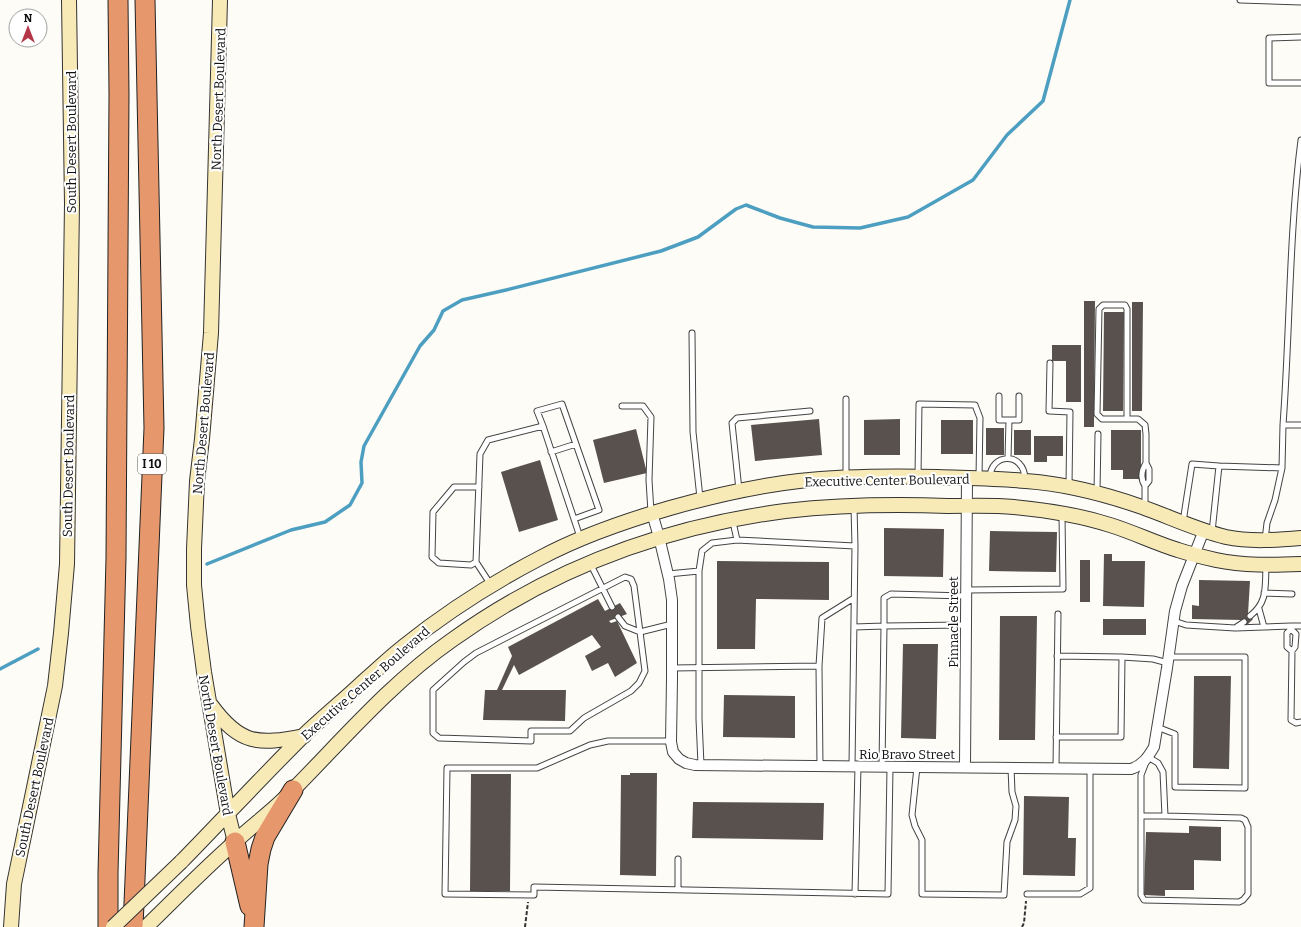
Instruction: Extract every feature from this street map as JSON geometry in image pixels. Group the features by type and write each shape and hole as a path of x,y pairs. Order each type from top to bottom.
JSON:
{"highway":[{"path":"108,927 116,558 119,102 118,0"},
{"name":"I 10","path":"133,927 154,428 145,0"},
{"path":"254,927 258,864 261,849 271,825 293,790"},
{"path":"235,842 254,927"}],"main road":[{"name":"South Desert Boulevard","path":"12,927 14,884 55,686 67,564 72,204 69,0"},
{"name":"North Desert Boulevard","path":"220,0 211,333 197,481 194,585 198,626 209,702 228,814 235,842"},
{"name":"Executive Center Boulevard","path":"113,927 181,862 335,706 402,648 442,618 491,586 542,556 630,520 700,499 799,481 846,477 918,476 1025,480 1069,486 1145,508 1208,532 1243,539 1265,540 1301,538"},
{"name":"Executive Center Boulevard","path":"146,927 235,842 293,790 373,708 418,666 451,640 523,594 589,562 659,537 732,520 783,512 854,506 1011,507 1062,513 1111,525 1180,551 1220,561 1266,565 1301,564"},
{"path":"474,597 487,617"},
{"path":"209,702 226,724 236,732 254,740 264,742 278,741 304,736"}],"street":[{"name":"Pinnacle Street","path":"965,767 966,506 979,478"},
{"name":"Rio Bravo Street","path":"652,513 668,574 672,600 670,741 673,752 679,759 686,763 701,765 1131,769 1141,764 1148,757"},
{"path":"1148,757 1154,747 1169,660 1175,611 1182,586 1195,555 1208,532"}],"lane":[{"path":"1240,0 1301,2"},
{"path":"1301,37 1269,38 1269,83 1301,83"},
{"path":"1265,540 1267,523 1275,500 1282,468 1295,185 1301,140"},
{"path":"1127,419 1127,309 1125,305 1103,305 1099,309 1098,414 1102,418 1127,419 1138,419 1145,425 1146,463 1149,469 1149,481 1145,486 1145,508"},
{"path":"692,333 693,432 700,499"},
{"path":"1050,363 1049,412 1070,412 1069,486"},
{"path":"1000,396 999,420 1019,420 1019,396"},
{"path":"846,399 846,477"},
{"path":"574,519 599,510 562,404 537,411 552,452 574,519 581,539"},
{"path":"918,476 919,404 975,405 980,418 979,478 990,472 1000,460 1008,458 1022,466 1025,473 1025,480"},
{"path":"622,406 643,406 651,416 649,480 652,513"},
{"path":"739,491 732,423 737,418 810,411"},
{"path":"1008,458 1009,420"},
{"path":"1283,425 1301,425"},
{"path":"491,586 476,562 480,454 488,440 543,426"},
{"path":"1097,493 1098,434"},
{"path":"552,452 576,444"},
{"path":"1183,523 1192,464 1282,468"},
{"path":"1208,532 1219,466"},
{"path":"476,562 471,565 439,564 432,557 433,512 454,487 479,487"},
{"path":"854,506 855,894"},
{"path":"670,741 608,741 590,745 536,768 447,768 445,894 534,895 534,887 888,894 884,598 891,594 1063,589 1062,513"},
{"path":"732,520 737,540"},
{"path":"701,765 699,719 699,571 702,551 712,543 737,540 855,546"},
{"path":"589,562 612,607"},
{"path":"1250,616 1258,609 1264,600 1266,565"},
{"path":"668,574 699,571"},
{"path":"625,577 631,579 634,586 640,632 645,671 640,683 631,691 584,718 570,731 531,731 531,742 439,738 433,733 433,690 464,662 476,653 625,577"},
{"path":"1264,593 1292,594"},
{"path":"820,766 820,666 822,618 854,598"},
{"path":"1258,609 1264,627"},
{"path":"1056,768 1058,614"},
{"path":"618,617 625,626 640,632 672,624"},
{"path":"1174,622 1186,625 1235,628 1291,628 1301,626"},
{"path":"1235,628 1244,622"},
{"path":"854,627 966,626"},
{"path":"1291,628 1287,633 1287,647 1292,652"},
{"path":"1291,628 1296,634 1295,647 1292,652 1291,720 1301,722"},
{"path":"1057,656 1122,657 1169,660 1245,657 1245,788 1175,787 1174,734 1157,727"},
{"path":"1056,737 1121,737 1122,657"},
{"path":"672,668 820,666"},
{"path":"1142,816 1241,818 1245,820 1248,834 1248,894 1246,898 1239,902 1144,900 1141,895 1141,775 1148,757 1158,763 1163,772 1165,816"},
{"path":"917,767 912,815 915,826 922,840 922,894 1004,895 1007,842 1015,820 1016,806 1012,792 1011,768"},
{"path":"1027,894 1080,894 1090,888 1090,768"},
{"path":"678,859 678,890"}],"path":[{"path":"1022,927 1024,923 1027,894"},
{"path":"525,927 529,895"}],"building":[{"path":"1084,301 1095,301 1094,427 1084,427"},
{"path":"1132,302 1143,302 1142,411 1132,411"},
{"path":"1104,312 1124,312 1123,411 1103,411"},
{"path":"1052,345 1081,345 1081,402 1066,402 1066,361 1052,361"},
{"path":"819,419 822,455 755,461 751,425"},
{"path":"900,419 900,455 864,455 864,420"},
{"path":"941,420 973,420 973,454 941,454"},
{"path":"986,428 1004,428 1004,455 986,455"},
{"path":"636,429 647,473 604,483 593,440"},
{"path":"1014,430 1031,430 1031,455 1014,455"},
{"path":"1111,430 1141,430 1141,479 1123,479 1123,470 1111,470"},
{"path":"1034,436 1063,436 1063,456 1047,456 1047,462 1034,462"},
{"path":"540,460 558,520 519,532 501,472"},
{"path":"884,528 944,529 943,577 884,576"},
{"path":"990,531 1057,532 1056,572 989,571"},
{"path":"1104,554 1112,554 1112,561 1145,561 1144,607 1103,606"},
{"path":"1080,560 1090,560 1090,602 1080,602"},
{"path":"717,561 829,562 829,600 756,599 755,649 717,649"},
{"path":"1199,580 1250,581 1248,614 1253,619 1247,625 1242,620 1192,619 1192,605 1199,606"},
{"path":"598,599 605,611 620,603 627,614 609,621 611,623 617,621 637,663 615,677 608,663 592,671 585,656 601,647 592,635 519,675 514,665 502,690 566,690 565,721 483,720 485,690 497,690 512,656 508,647"},
{"path":"1000,616 1037,616 1035,740 999,740"},
{"path":"1103,619 1146,619 1146,635 1103,635"},
{"path":"903,644 938,644 936,739 901,738"},
{"path":"1194,676 1231,676 1229,769 1193,768"},
{"path":"724,695 795,696 795,738 723,737"},
{"path":"630,773 657,773 656,876 620,875 621,775 630,775"},
{"path":"471,774 511,774 510,891 470,891"},
{"path":"1024,796 1069,797 1068,838 1076,838 1075,876 1023,875"},
{"path":"693,802 824,803 823,840 692,838"},
{"path":"1189,826 1221,827 1221,861 1194,860 1194,890 1165,890 1165,896 1144,895 1146,832 1189,833"}],"waterway":[{"path":"207,564 291,530 325,522 350,505 362,483 361,462 364,446 420,346 434,330 443,311 462,300 661,251 698,237 736,209 746,205 780,218 813,227 860,228 908,217 973,180 1007,135 1043,101 1070,0"},
{"path":"0,669 38,649"}]}
